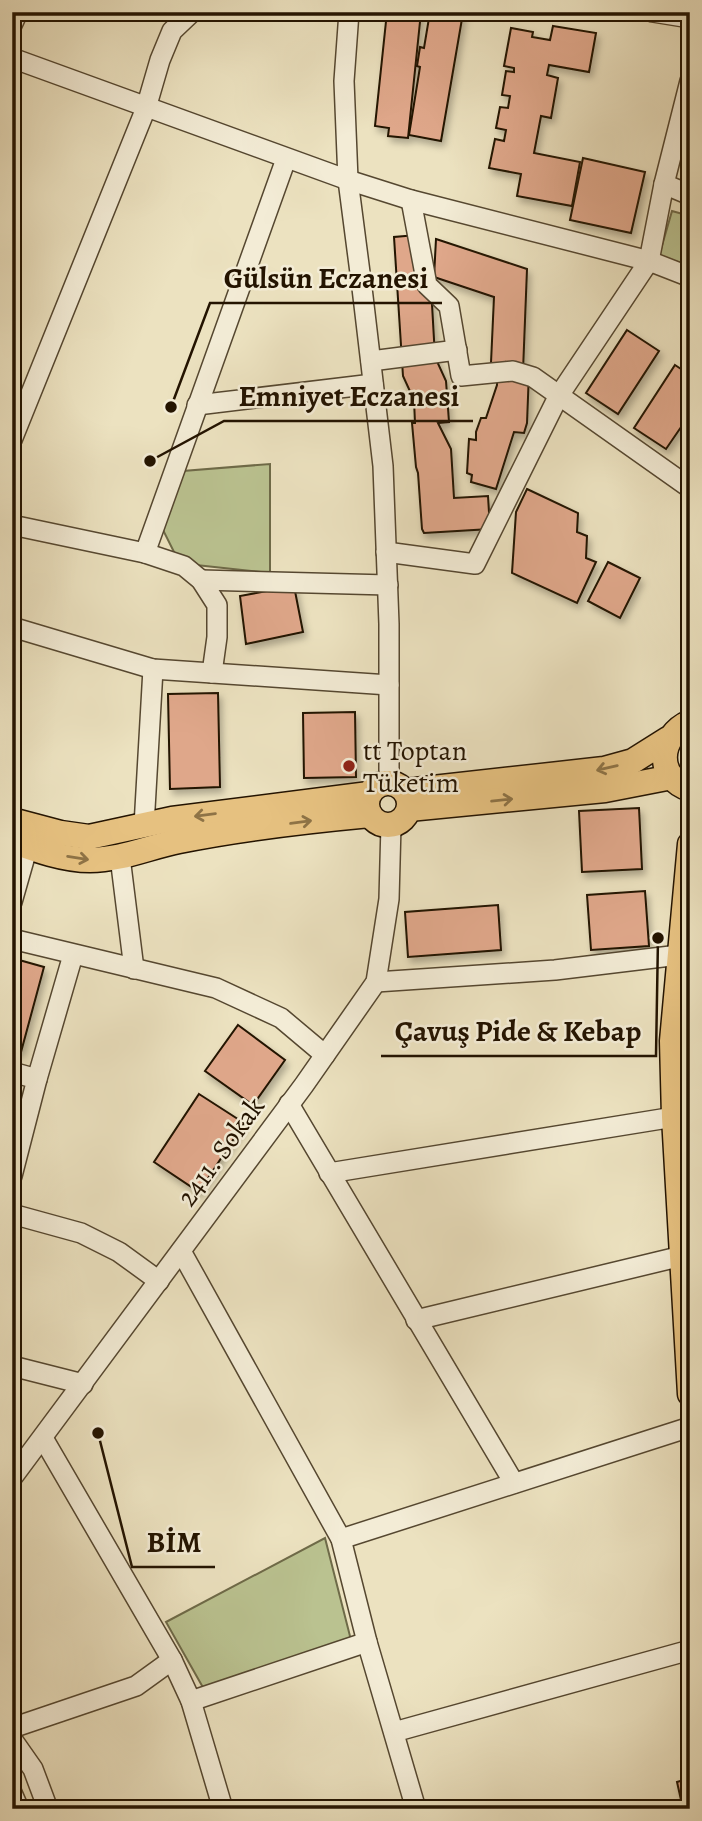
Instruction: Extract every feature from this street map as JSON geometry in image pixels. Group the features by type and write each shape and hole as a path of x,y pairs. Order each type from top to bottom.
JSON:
{"main road":[{"path":"20,843 50,854 88,860 120,857 178,841 305,821 389,803 604,769 633,761 690,722"},
{"path":"668,739 665,762 681,783"},
{"path":"12,820 61,833 89,837 173,819 681,783"},
{"path":"690,844 672,1041 690,1394"}],"street":[{"path":"12,25 18,12"},
{"path":"12,440 146,108 160,60 173,31 192,12"},
{"name":"2411. Sokak","path":"12,1478 376,982 390,899 388,585 383,466 348,180 344,81 349,12"},
{"path":"653,12 690,18"},
{"path":"12,58 348,180 411,200 649,261 690,277"},
{"path":"386,552 475,564 558,397 649,261 664,184 690,80"},
{"path":"145,553 286,159"},
{"path":"664,184 690,195"},
{"path":"411,200 427,285 449,306 461,376 513,372 533,377 690,488"},
{"path":"371,361 457,350"},
{"path":"197,405 373,384"},
{"path":"12,525 145,553 184,566 201,580 217,605 218,637 212,673"},
{"path":"201,580 388,585"},
{"path":"12,627 153,669 389,685"},
{"path":"144,826 153,669"},
{"path":"12,902 20,843"},
{"path":"120,857 134,969"},
{"path":"12,939 216,988 281,1018 325,1055"},
{"path":"12,1177 73,955"},
{"path":"376,982 555,970 679,955"},
{"path":"12,1072 37,1079"},
{"path":"289,1104 514,1483"},
{"path":"329,1173 674,1117"},
{"path":"12,1214 81,1233 119,1252 159,1281"},
{"path":"181,1251 341,1539 367,1642 416,1809"},
{"path":"416,1320 682,1256"},
{"path":"12,1366 83,1384"},
{"path":"341,1539 690,1427"},
{"path":"43,1438 172,1660 191,1701 223,1809"},
{"path":"191,1701 367,1642"},
{"path":"394,1732 690,1650"},
{"path":"12,1728 136,1686 172,1660"},
{"path":"12,1739 33,1769 48,1809"},
{"path":"12,1793 19,1809"}],"green space":[{"path":"672,211 690,216 690,266 659,256"},
{"path":"270,464 270,573 196,565 176,556 163,530 183,471"},
{"path":"325,1538 351,1640 205,1691 166,1622"}],"building":[{"path":"387,12 421,12 408,138 388,136 389,128 375,126"},
{"path":"430,12 463,13 441,141 409,135 420,67 417,66 420,47 424,48"},
{"path":"553,26 596,33 589,72 549,65 547,75 558,78 551,118 541,116 534,153 580,162 572,206 517,196 521,174 489,168 495,139 504,141 506,130 496,128 500,107 508,108 510,96 502,95 506,71 514,72 514,68 504,66 511,28 533,32 532,37 550,40"},
{"path":"583,158 645,172 631,233 570,220"},
{"path":"417,235 430,269 435,357 446,381 449,422 438,423 451,449 454,498 488,496 490,529 424,533 422,529 412,423 415,423 414,400 403,376 394,237"},
{"path":"436,239 527,269 523,371 529,371 527,423 524,433 514,432 496,489 471,482 472,475 467,473 469,439 476,440 481,418 486,418 497,385 497,367 511,371 513,364 506,362 504,367 491,363 494,297 434,277"},
{"path":"627,330 659,351 618,414 586,393"},
{"path":"675,365 690,375 690,414 666,449 634,428"},
{"path":"527,489 578,513 577,532 587,536 586,558 596,562 577,603 512,573 516,512"},
{"path":"608,562 640,578 620,618 588,601"},
{"path":"294,586 303,632 246,644 240,596"},
{"path":"218,693 220,787 170,789 168,694"},
{"path":"355,712 356,777 304,778 303,713"},
{"path":"639,808 642,869 582,872 579,811"},
{"path":"645,891 649,946 591,950 587,895"},
{"path":"498,905 501,950 408,957 405,912"},
{"path":"12,958 44,967 21,1052 12,1050"},
{"path":"238,1025 285,1060 253,1105 205,1071"},
{"path":"199,1094 244,1123 199,1192 154,1162"},
{"path":"690,1778 690,1809 683,1809 677,1782"}],"place":[{"name":"Gülsün Eczanesi","path":"171,407"},
{"name":"Emniyet Eczanesi","path":"150,461"},
{"name":"tt Toptan Tüketim","path":"349,766"},
{"name":"Çavuş Pide & Kebap","path":"658,938"},
{"name":"BİM","path":"98,1433"}]}
